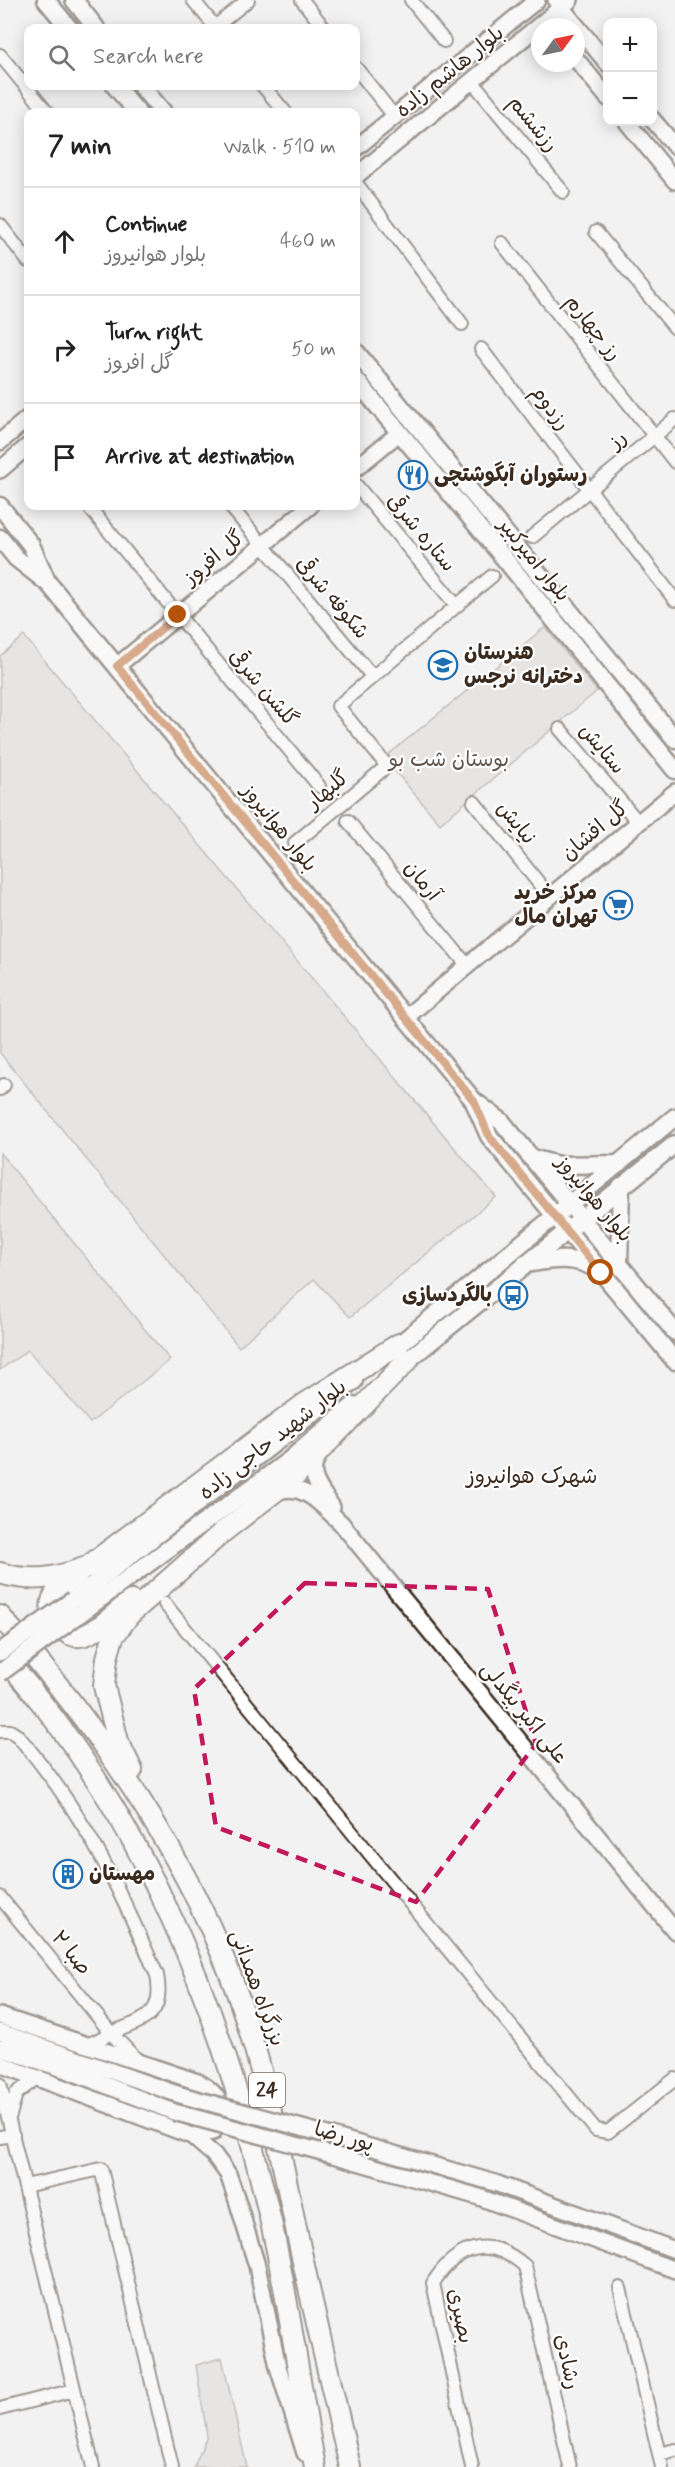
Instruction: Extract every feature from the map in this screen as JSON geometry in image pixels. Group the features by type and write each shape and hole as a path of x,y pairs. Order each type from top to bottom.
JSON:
{"highway":[{"path":"404,1352 326,1444 273,1493 85,1635 74,1635 58,1623 53,1615 51,1604 62,1587 87,1567 303,1405 404,1352"},
{"path":"167,1842 118,1741 104,1686 106,1658 113,1637 129,1615 224,1531"},
{"path":"0,1573 37,1580 60,1577 87,1567"},
{"name":"بزرگراه همدانی","path":"0,1616 52,1675 84,1718 167,1842 222,1953 266,2086 350,2467"},
{"name":"24","path":"0,1652 30,1687 82,1757 140,1850 169,1907 205,1993 239,2095 271,2223 315,2467"}],"main road":[{"path":"46,0 66,24"},
{"path":"74,0 93,24"},
{"path":"118,90 134,108"},
{"path":"144,90 160,108"},
{"name":"بلوار امیرکبیر","path":"360,357 675,739"},
{"name":"بلوار امیرکبیر","path":"360,385 508,563 675,770"},
{"name":"بلوار هوانیروز","path":"0,506 31,545 49,584"},
{"name":"بلوار هوانیروز","path":"0,538 16,558 49,584 474,1101 502,1122 580,1220 620,1264 675,1332"},
{"name":"بلوار هوانیروز","path":"474,1101 489,1136 675,1361"},
{"name":"بلوار شهید حاجی زاده","path":"404,1352 554,1216 675,1117"},
{"name":"بلوار شهید حاجی زاده","path":"0,1673 299,1426 567,1232 675,1144"},
{"path":"531,1158 558,1165 619,1164"},
{"path":"620,1264 621,1186"},
{"path":"524,1264 582,1260 601,1273"},
{"name":"بلوار شهید حاجی زاده","path":"0,1652 76,1608"}],"street":[{"path":"193,0 213,24"},
{"path":"221,24 248,0"},
{"path":"302,0 321,24"},
{"path":"411,0 444,41"},
{"path":"532,1 543,18"},
{"name":"بلوار هاشم زاده","path":"360,145 532,1"},
{"path":"562,2 603,57"},
{"name":"بلوار هاشم زاده","path":"551,18 562,2"},
{"name":"بلوار هاشم زاده","path":"360,173 531,36"},
{"path":"0,56 24,85"},
{"path":"585,70 603,92"},
{"path":"360,73 394,116"},
{"name":"رزششم","path":"472,81 563,192"},
{"path":"29,90 44,108"},
{"path":"266,90 282,108"},
{"path":"657,124 675,146"},
{"path":"630,126 675,181"},
{"path":"360,188 462,324"},
{"path":"0,225 24,256"},
{"path":"596,232 675,328"},
{"name":"رز چهارم","path":"502,243 675,462"},
{"name":"رزدوم","path":"481,349 675,600"},
{"name":"رز","path":"532,537 675,419"},
{"path":"0,442 24,421"},
{"path":"360,465 399,433"},
{"path":"0,470 24,449"},
{"name":"ستاره شرقی","path":"360,490 456,605"},
{"name":"گلشن شرقی","path":"91,510 319,786"},
{"name":"شکوفه شرقی","path":"233,510 372,676"},
{"name":"گل افروز","path":"117,666 305,510"},
{"path":"372,676 492,576"},
{"name":"گلبهار","path":"295,843 387,766 338,706 372,676"},
{"name":"ستایش","path":"560,729 638,822"},
{"name":"گل افشان","path":"405,1018 675,792"},
{"name":"نیایش","path":"474,802 549,896"},
{"name":"آرمان","path":"348,821 467,965"},
{"name":"علی اکبر بیگدلی","path":"326,1444 312,1466 313,1476 341,1523"},
{"name":"علی اکبر بیگدلی","path":"273,1493 286,1488 298,1489 310,1494 341,1523 675,1931"},
{"path":"165,1604 596,2130 608,2132 675,2079"},
{"path":"0,1731 10,1731 18,1736 76,1811 103,1856 157,1976 160,1991 157,2005 148,2016 129,2028 111,2033 94,2043 85,2045"},
{"name":"صبا ۲","path":"0,1897 111,2033 142,2063"},
{"path":"0,2016 198,2082 210,2089 219,2099 220,2118 213,2132 192,2136"},
{"name":"پور رضا","path":"0,2032 177,2094 495,2183 675,2250"},
{"name":"پور رضا","path":"0,2048 67,2070 174,2112 479,2197 675,2270"},
{"path":"0,2064 192,2136 214,2155 228,2174 238,2203 257,2266 278,2367 310,2467"},
{"path":"9,2116 16,2094 36,2078"},
{"path":"0,2084 93,2467"},
{"path":"0,2137 14,2135"},
{"path":"25,2186 101,2169 172,2467"},
{"name":"بصیری","path":"472,2467 433,2283 448,2264 470,2249 482,2247 505,2251 525,2266"},
{"name":"رشادی","path":"525,2266 570,2467"},
{"path":"620,2288 662,2467"},
{"path":"0,2409 74,2390"},
{"path":"659,2454 675,2450"}],"highlighted area":[{"path":"305,1583 488,1589 536,1744 416,1902 216,1827 194,1689"}],"green space":[{"name":"بوستان شب بو","path":"545,627 597,691 440,824 384,758"},
{"path":"24,636 496,1197 350,1317 314,1279 239,1347 0,1053 0,656"},
{"path":"0,1153 170,1360 90,1423 28,1350 0,1370"},
{"path":"222,2358 247,2467 194,2467 207,2436 196,2365"}],"place":[{"name":"رستوران آبگوشتچی","path":"413,475"},
{"name":"هنرستان دخترانه نرجس","path":"443,665"},
{"name":"مرکز خرید تهران مال","path":"618,905"},
{"name":"بالگردسازی","path":"513,1295"},
{"name":"مهستان","path":"68,1874"}],"district":[{"name":"شهرک هوانیروز","path":"532,1477"}],"route":[{"path":"178,615 117,666 474,1101 489,1136 601,1273"}]}
